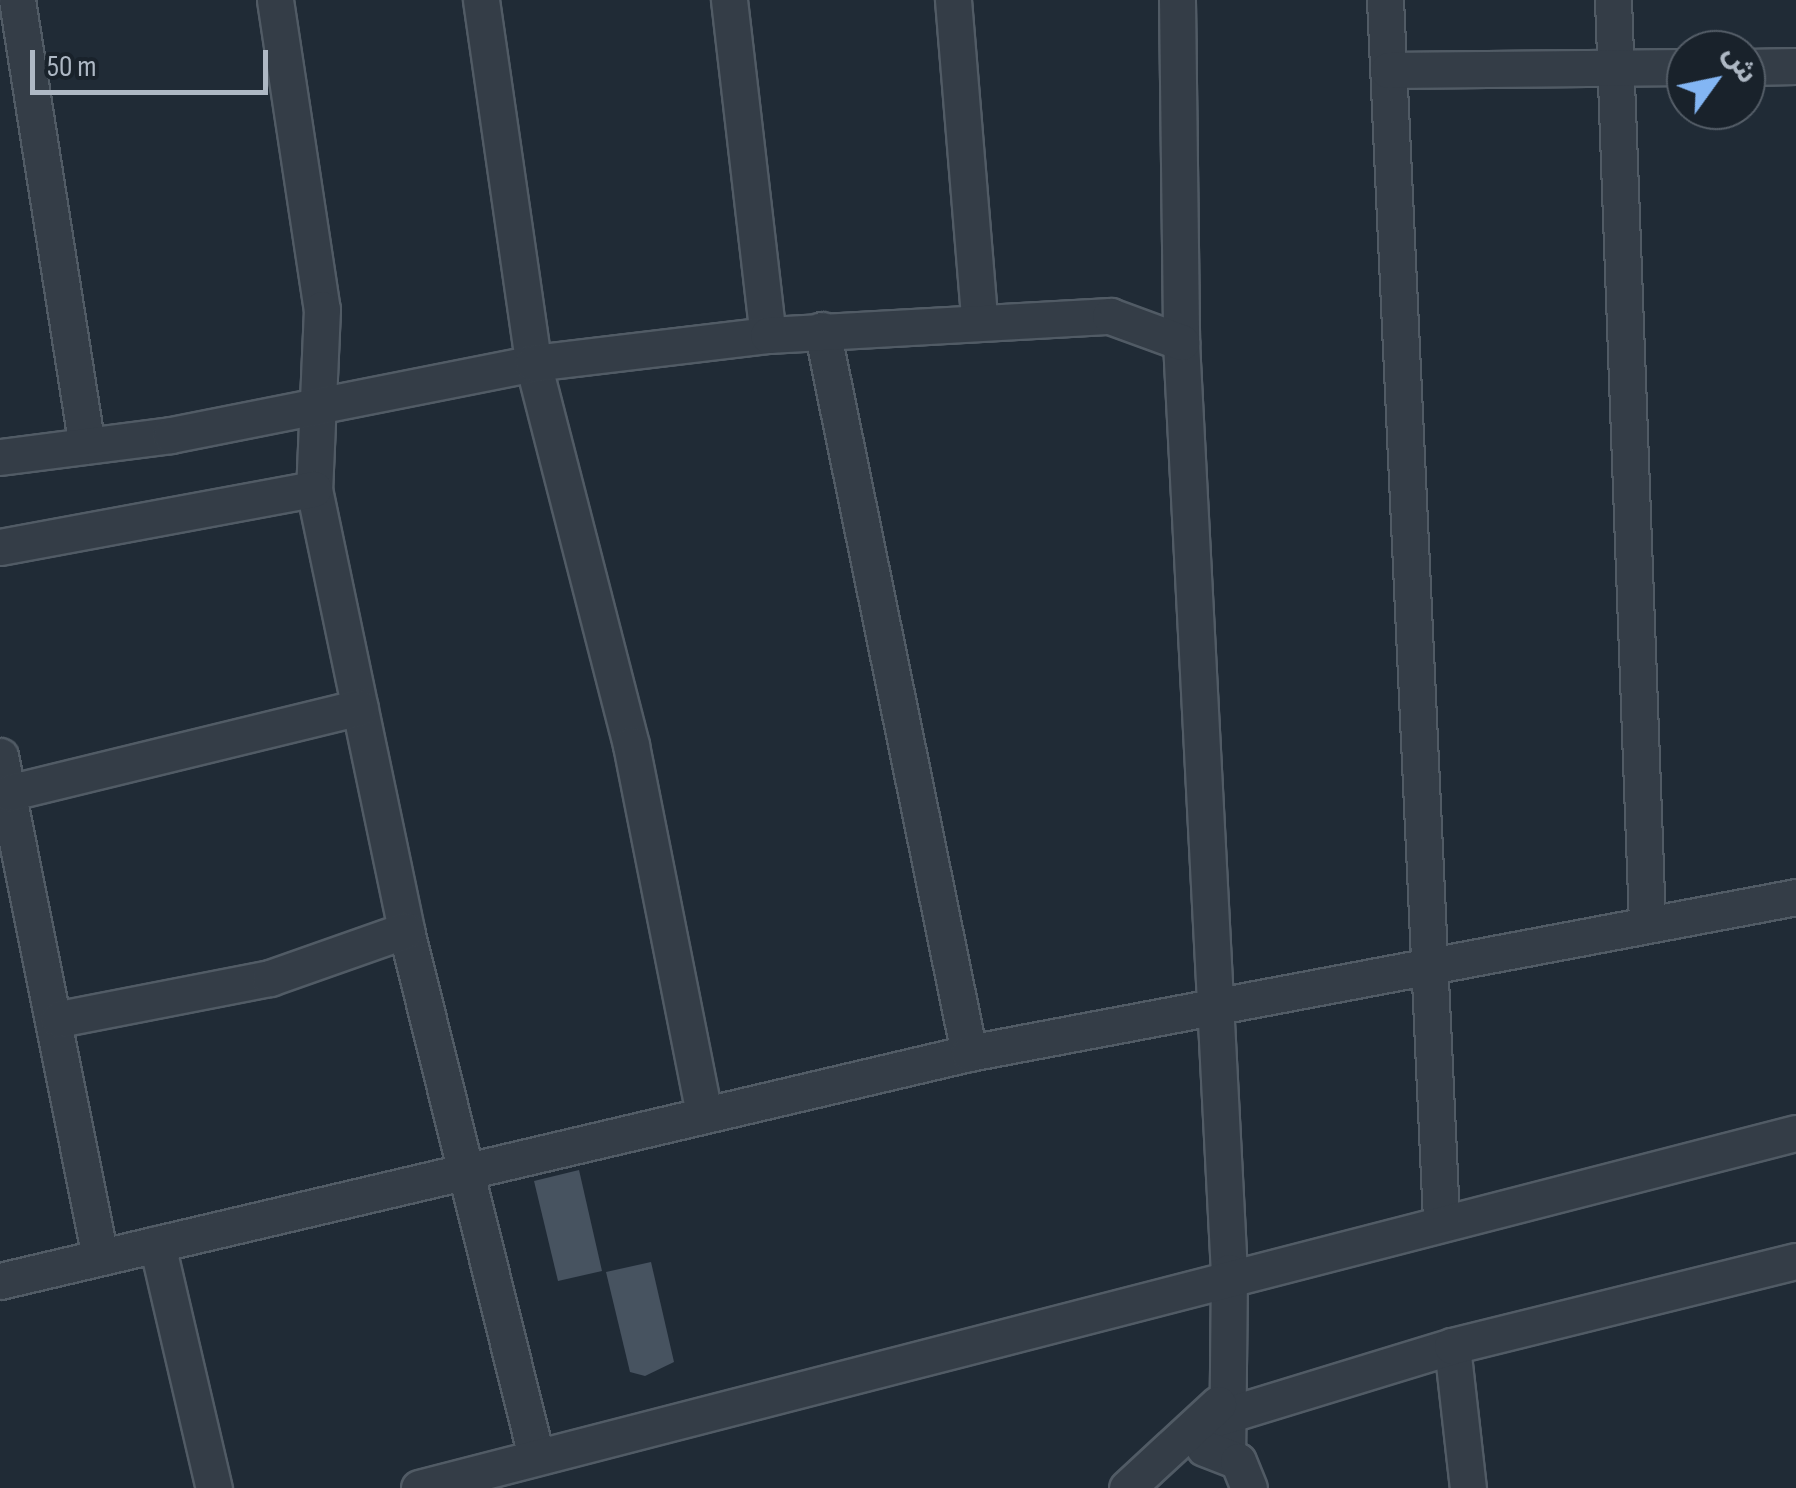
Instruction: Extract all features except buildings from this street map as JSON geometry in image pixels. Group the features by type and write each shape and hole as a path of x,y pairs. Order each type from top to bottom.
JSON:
{"street":[{"path":"18,0 87,446"},
{"path":"276,0 307,172 322,405 314,488 406,930 536,1456"},
{"path":"481,0 533,363 631,745 704,1114"},
{"path":"728,0 768,335"},
{"path":"953,0 979,317"},
{"path":"1177,0 1181,342 1230,1272 1232,1364 1218,1415 1227,1452 1249,1488"},
{"path":"1385,0 1424,962 1441,1220"},
{"path":"1612,0 1648,923"},
{"path":"1766,67 1796,66"},
{"path":"1388,70 1666,67"},
{"path":"0,457 87,446 322,405 533,363 768,335 979,317 1110,316 1181,342"},
{"path":"822,330 969,1053"},
{"path":"0,547 314,488"},
{"path":"8,793 360,707"},
{"path":"0,756 59,1019 100,1257"},
{"path":"0,1281 969,1053 1424,962 1796,897"},
{"path":"59,1019 270,978 406,930"},
{"path":"419,1488 1230,1272 1796,1133"},
{"path":"157,1244 214,1488"},
{"path":"1128,1488 1218,1415 1452,1346 1796,1261"},
{"path":"1452,1346 1468,1488"},
{"path":"1166,1488 1186,1453 1227,1452"}]}
